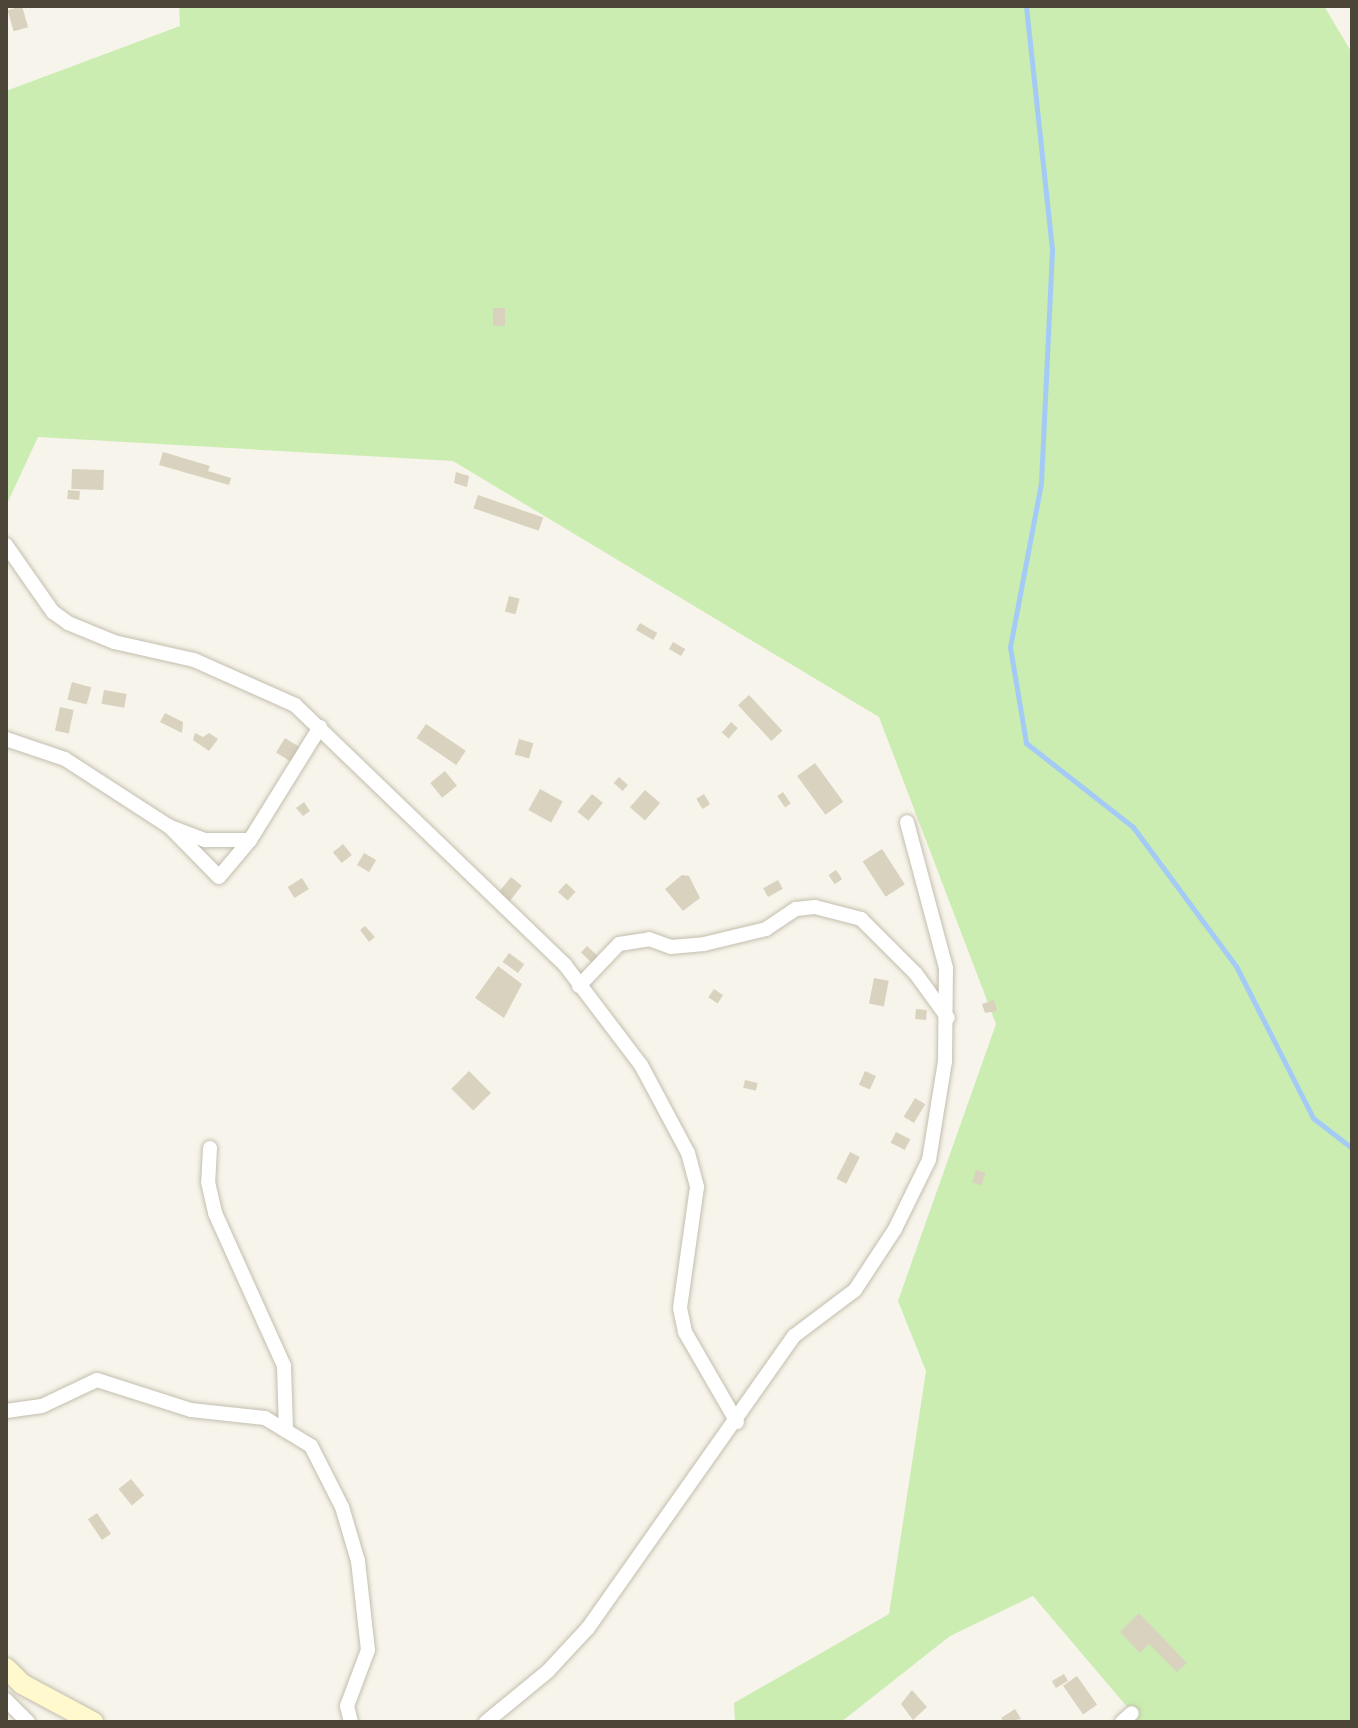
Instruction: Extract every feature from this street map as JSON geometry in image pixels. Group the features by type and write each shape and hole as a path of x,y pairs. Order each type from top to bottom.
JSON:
{"street":[{"path":"6,545 53,612 68,623 265,688 320,727 408,809 455,863 533,929 641,1065 688,1153 697,1187 680,1308 685,1332 737,1422"},
{"path":"6,739 65,759 168,826 219,877 250,840 320,727"},
{"path":"486,1722 548,1671 588,1628 737,1422 794,1336 855,1290 895,1229 929,1160 948,1018 938,927 907,822"},
{"path":"168,826 205,840 250,840"},
{"path":"579,986 619,944 649,939 671,947 704,944 766,929 796,909 815,907 861,919 916,974 948,1018"},
{"path":"210,1148 208,1182 215,1213 284,1366 286,1431"},
{"path":"6,1411 42,1406 97,1380 191,1410 265,1418 311,1446 342,1507 358,1561 368,1650 347,1706 351,1722"},
{"path":"6,1668 22,1684 88,1721"},
{"path":"8,1704 30,1720"}],"green space":[{"path":"179,6 1324,6 1352,53 1352,1722 1120,1722 1128,1708 1033,1596 950,1636 841,1722 735,1722 734,1703 889,1614 926,1371 898,1301 996,1024 879,717 453,461 38,437 6,506 6,91 180,26"}],"building":[{"path":"22,6 28,27 14,31 8,10"},
{"path":"493,308 505,308 505,326 493,326"},
{"path":"163,452 210,466 208,471 231,478 229,485 159,465"},
{"path":"72,469 104,470 103,490 71,489"},
{"path":"456,472 469,476 467,487 454,483"},
{"path":"68,490 80,491 79,500 67,499"},
{"path":"478,495 543,517 539,531 473,508"},
{"path":"509,596 520,599 515,614 505,611"},
{"path":"640,623 657,633 653,640 636,630"},
{"path":"673,642 685,649 681,656 669,649"},
{"path":"72,682 91,687 87,705 67,699"},
{"path":"104,690 127,694 124,708 102,704"},
{"path":"749,695 782,731 771,741 738,705"},
{"path":"60,707 74,710 69,733 55,730"},
{"path":"165,713 183,722 182,733 160,722"},
{"path":"731,722 738,728 729,738 722,733"},
{"path":"426,724 466,751 456,765 416,738"},
{"path":"195,733 203,737 209,733 218,739 209,751 193,740"},
{"path":"285,738 304,750 295,764 276,752"},
{"path":"519,739 533,743 529,759 515,754"},
{"path":"815,763 843,802 825,815 797,776"},
{"path":"445,771 457,786 442,798 430,783"},
{"path":"619,777 628,785 623,791 614,783"},
{"path":"540,789 563,802 551,823 528,810"},
{"path":"645,790 660,803 645,820 630,807"},
{"path":"783,792 791,804 785,808 777,796"},
{"path":"592,794 603,803 588,821 578,812"},
{"path":"704,794 710,804 702,809 696,799"},
{"path":"304,802 310,811 303,816 296,808"},
{"path":"343,844 352,855 342,863 333,852"},
{"path":"882,849 905,884 886,897 863,862"},
{"path":"364,853 376,860 369,872 357,865"},
{"path":"836,870 842,879 835,884 829,875"},
{"path":"682,875 689,876 700,898 683,911 665,889"},
{"path":"511,877 522,886 508,903 497,894"},
{"path":"302,878 309,889 294,898 288,887"},
{"path":"778,880 783,889 768,897 763,888"},
{"path":"566,883 576,892 568,901 558,892"},
{"path":"365,926 375,937 369,942 360,930"},
{"path":"587,946 600,958 594,965 581,953"},
{"path":"509,953 524,964 518,973 503,962"},
{"path":"498,966 522,984 504,1018 475,998"},
{"path":"874,978 889,981 884,1006 869,1004"},
{"path":"714,989 723,995 718,1003 708,997"},
{"path":"994,1000 997,1011 985,1013 982,1004"},
{"path":"916,1009 927,1010 926,1020 915,1019"},
{"path":"469,1071 491,1093 473,1111 451,1089"},
{"path":"865,1071 876,1076 870,1090 859,1085"},
{"path":"745,1080 758,1083 756,1091 743,1088"},
{"path":"915,1098 925,1104 914,1123 904,1117"},
{"path":"896,1132 910,1139 905,1150 891,1143"},
{"path":"850,1152 860,1157 846,1184 836,1179"},
{"path":"976,1170 986,1173 982,1185 972,1182"},
{"path":"131,1479 144,1495 132,1505 119,1489"},
{"path":"97,1513 111,1534 102,1540 88,1519"},
{"path":"1139,1613 1187,1663 1177,1672 1149,1644 1140,1653 1120,1632"},
{"path":"1064,1674 1068,1681 1056,1688 1052,1681"},
{"path":"1077,1676 1097,1705 1083,1714 1063,1686"},
{"path":"912,1690 927,1707 913,1720 901,1704"},
{"path":"1015,1709 1021,1719 1004,1722 1001,1718"}],"waterway":[{"path":"1026,6 1052,250 1041,483 1010,647 1026,743 1133,827 1236,966 1313,1118 1352,1148"}]}
